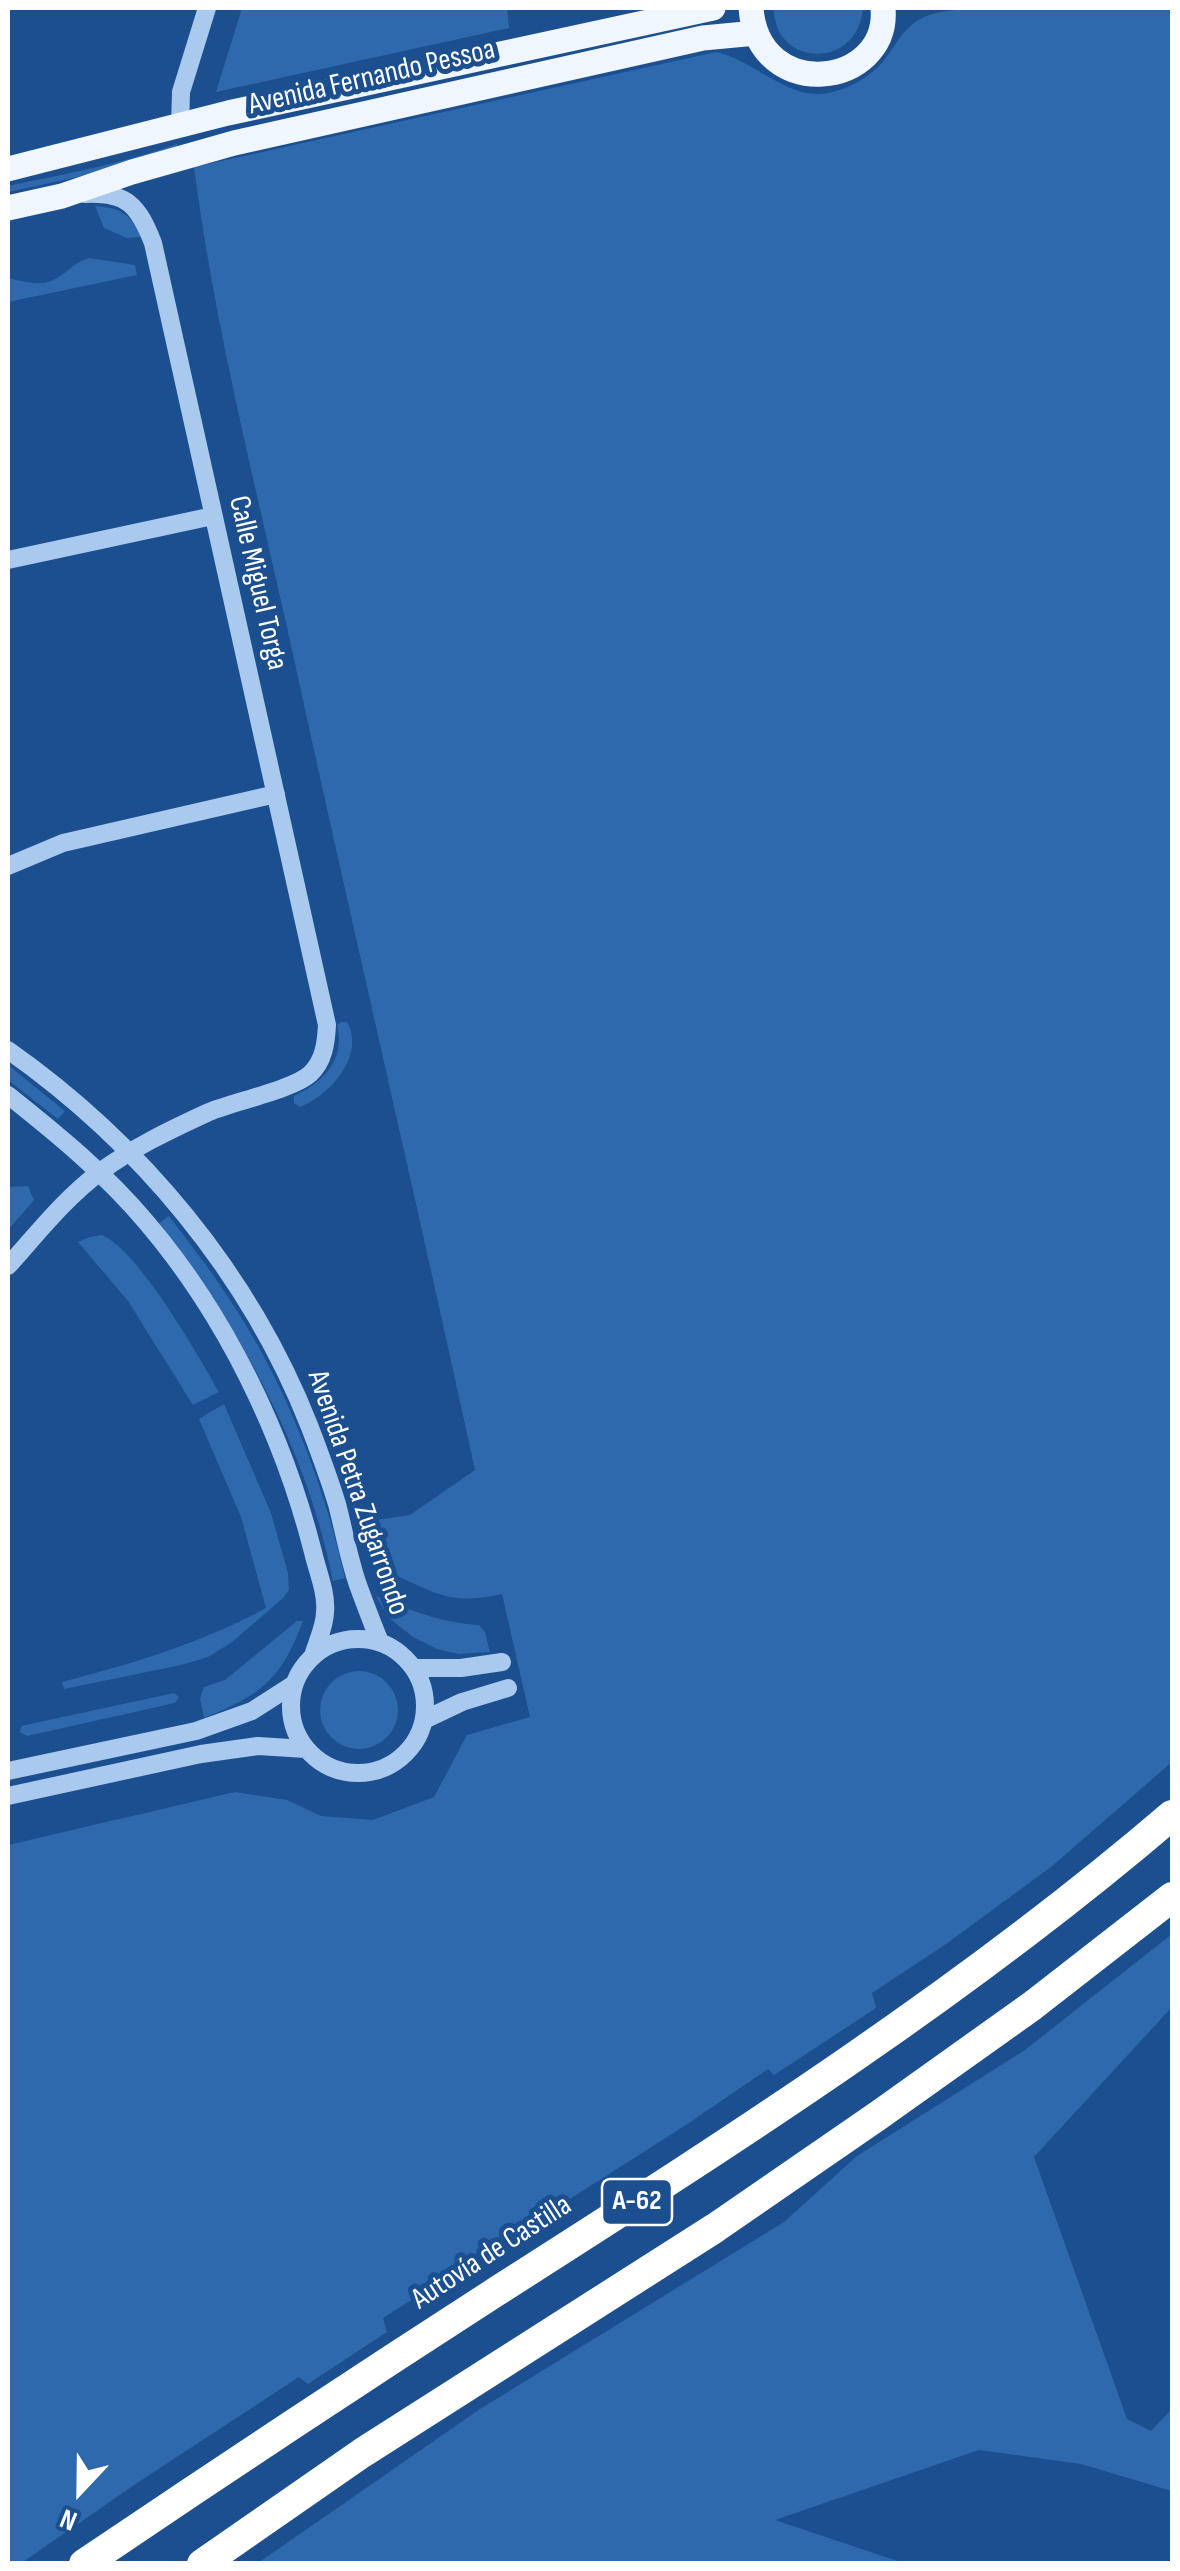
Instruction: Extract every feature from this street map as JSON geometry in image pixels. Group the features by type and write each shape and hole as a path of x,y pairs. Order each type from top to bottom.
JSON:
{"highway":[{"name":"Autovía de Castilla","path":"84,2564 331,2398 846,2063 1003,1952 1172,1815"},
{"name":"A-62","path":"202,2564 362,2452 797,2172 1032,2006 1172,1897"}],"main road":[{"name":"Avenida Fernando Pessoa","path":"8,169 228,113 713,8"},
{"path":"754,20 766,51 783,65 804,74 826,75 865,56 890,10"},
{"name":"Avenida Fernando Pessoa","path":"8,208 62,196 234,142 703,38 754,20"}],"street":[{"path":"180,127 181,92 207,8"},
{"name":"Calle Miguel Torga","path":"62,196 107,193 130,202 143,218 153,243 327,1025 325,1049 307,1078 227,1104 132,1153"},
{"path":"8,560 213,516"},
{"path":"8,866 63,842 276,794"},
{"name":"Avenida Petra Zugarrondo","path":"8,1050 132,1153 206,1239 282,1364 320,1456 357,1582 380,1642"},
{"name":"Avenida Petra Zugarrondo","path":"8,1094 100,1172 147,1223 211,1312 250,1383 282,1452 302,1510 326,1611 314,1656"},
{"path":"8,1266 59,1209 100,1172 132,1153"},
{"path":"344,1640 380,1642 414,1668 422,1684 424,1720 414,1743 397,1761 374,1771 349,1772 326,1765 306,1749 295,1729 291,1707 294,1684 314,1656 344,1640"},
{"path":"414,1668 461,1668 502,1662"},
{"path":"8,1770 196,1731 252,1710 294,1684"},
{"path":"424,1720 462,1702 508,1688"},
{"path":"8,1796 201,1754 258,1746 306,1749"}],"shaded area":[{"path":"242,8 507,8 509,28 216,92"},
{"path":"774,8 863,8 858,29 847,43 816,54 800,51 787,42 777,28"},
{"path":"982,8 1172,8 1172,1762 1051,1867 872,1993 876,2008 774,2075 768,2069 383,2318 387,2332 308,2384 299,2377 20,2564 8,2563 8,1845 235,1792 287,1800 321,1816 373,1820 434,1797 467,1735 530,1717 502,1594 446,1596 395,1575 389,1569 376,1520 410,1515 475,1470 235,398 194,167 716,52 792,89 817,94 834,92 874,71 904,32 921,18"},
{"path":"177,144 179,150 111,170 8,192 8,186 114,163"},
{"path":"95,206 124,214 141,237 127,238 104,228"},
{"path":"89,258 135,265 137,275 8,302 8,278 46,282"},
{"path":"347,1022 352,1035 348,1061 333,1084 300,1107 294,1103 294,1096 323,1077 335,1059 337,1025"},
{"path":"8,1065 65,1111 58,1119 8,1080"},
{"path":"28,1186 34,1200 8,1230 8,1187"},
{"path":"169,1216 228,1297 267,1362 313,1468 345,1578 333,1581 306,1485 267,1392 217,1305 158,1224"},
{"path":"102,1235 117,1245 150,1282 219,1392 193,1405 128,1301 78,1242"},
{"path":"224,1404 271,1513 289,1590 232,1642 208,1657 64,1689 62,1682 166,1651 266,1608 241,1517 199,1419"},
{"path":"376,1596 439,1619 479,1625 490,1652 459,1654 437,1649 413,1637 388,1617"},
{"path":"297,1621 303,1621 295,1641 267,1683 204,1718 200,1698 204,1687 225,1680"},
{"path":"359,1671 387,1682 398,1710 387,1738 359,1749 331,1738 320,1710 331,1682"},
{"path":"174,1693 179,1697 175,1703 27,1736 20,1732 21,1726"},
{"path":"1172,1934 1172,2007 1034,2157 1127,2419 1151,2431 1172,2409 1172,2491 1081,2464 979,2450 775,2520 903,2563 258,2563 480,2409 784,2222 857,2156 1025,2050"}]}
